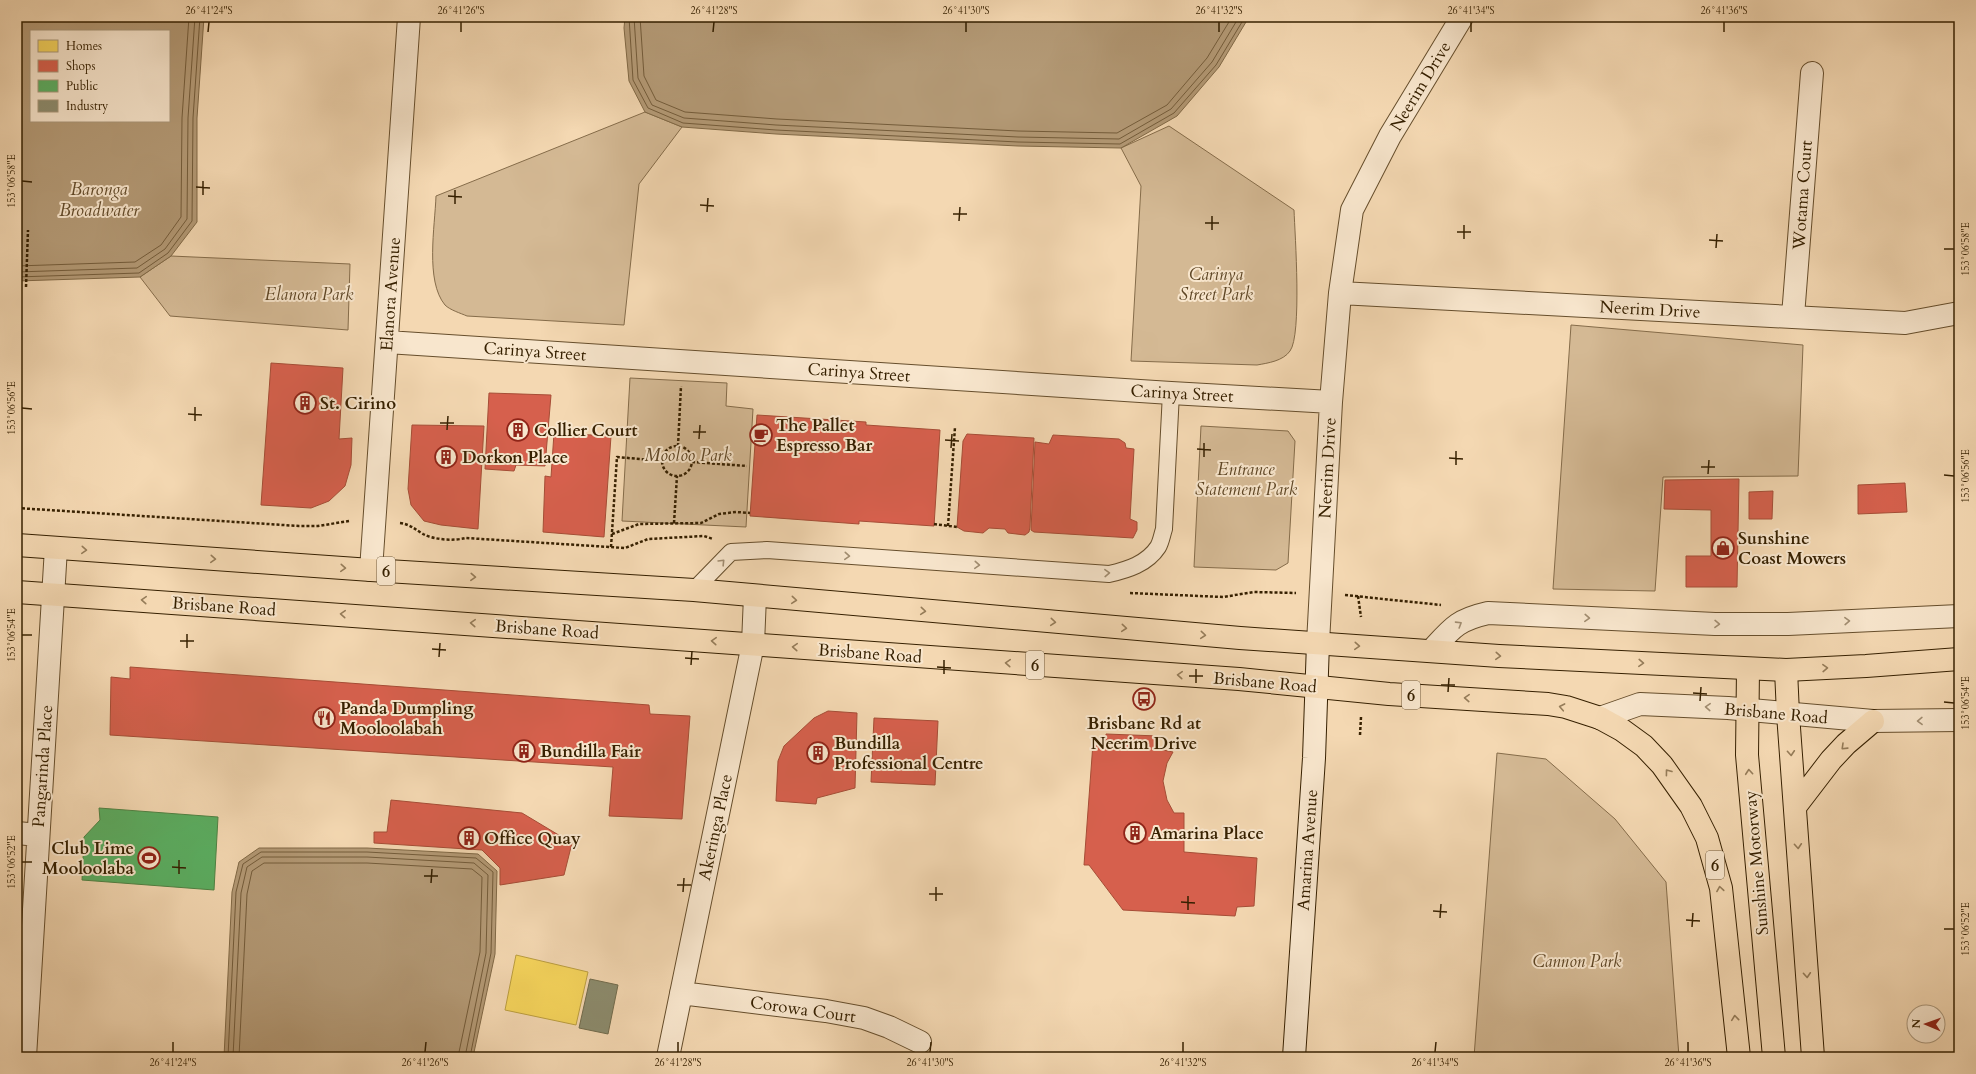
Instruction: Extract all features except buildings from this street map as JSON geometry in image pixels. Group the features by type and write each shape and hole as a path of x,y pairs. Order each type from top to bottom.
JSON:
{"main road":[{"name":"6","path":"17,545 371,570 694,590 1232,638 1431,651 1786,670 1959,659"},
{"name":"Brisbane Road","path":"17,592 1239,679 1388,694 1548,704 1572,709 1600,718"},
{"name":"Sunshine Motorway","path":"1748,669 1747,754 1774,1057"},
{"path":"1786,670 1813,1057"},
{"name":"6","path":"1600,718 1622,730 1644,746 1662,765 1690,806 1707,838 1721,888 1739,1057"},
{"path":"1795,807 1831,760 1846,744 1874,721"}],"street":[{"name":"Elanora Avenue","path":"371,570 409,17"},
{"name":"Neerim Drive","path":"1318,643 1330,402 1340,293 1352,210 1390,136 1462,17"},
{"name":"Wotama Court","path":"1793,316 1812,73"},
{"name":"Neerim Drive","path":"1340,293 1905,323 1959,313"},
{"name":"Carinya Street","path":"387,342 1330,402"},
{"name":"Pangarinda Place","path":"25,1057 27,834 53,594 56,548"},
{"name":"Akeringa Place","path":"668,1057 753,644 755,596"},
{"path":"1431,651 1456,625 1471,617 1488,613 1715,624 1788,624 1959,616"},
{"name":"Amarina Avenue","path":"1294,1057 1318,643"},
{"name":"Brisbane Road","path":"1600,718 1640,704 1747,710 1874,721 1959,720"},
{"name":"Corowa Court","path":"681,993 826,1011 864,1018 889,1027 920,1042"}],"lane":[{"path":"694,590 731,552 767,550 1109,574 1141,564 1158,547 1164,529 1171,393"}],"path":[{"path":"26,287 28,230"},
{"path":"678,446 683,360"},
{"path":"948,526 955,427"},
{"path":"678,446 688,448 692,456 692,462 686,474 677,476 668,473 663,468 662,461 666,450 670,447 678,446"},
{"path":"611,547 617,457 662,461"},
{"path":"692,462 747,466"},
{"path":"674,523 677,476"},
{"path":"612,534 639,524 701,523 719,514 736,512 750,513"},
{"path":"934,524 957,527"},
{"path":"1358,596 1361,617"},
{"path":"1360,735 1361,716"}],"green space":[{"path":"645,112 682,127 639,184 624,325 467,316 452,310 445,305 439,295 433,268 433,237 436,196"},
{"name":"Carinya Street Park","path":"1169,126 1294,210 1297,284 1296,326 1294,341 1290,351 1279,359 1257,365 1131,361 1141,186 1121,148"},
{"name":"Elanora Park","path":"171,256 350,264 348,330 170,316 140,277"},
{"path":"1571,325 1803,345 1798,476 1663,477 1655,591 1553,589"},
{"name":"Mooloo Park","path":"630,378 727,383 726,406 753,409 746,527 622,521"},
{"name":"Entrance Statement Park","path":"1201,426 1288,431 1295,441 1288,563 1276,570 1194,567"},
{"name":"Cannon Park","path":"1497,753 1546,759 1615,819 1666,882 1679,1057 1474,1057"}],"water":[{"name":"Baronga Broadwater","path":"17,17 204,17 197,118 197,222 171,256 140,277 17,281"},
{"path":"625,17 1249,17 1219,67 1177,116 1121,148 1018,146 776,134 682,127 645,112 629,81 624,28"},
{"path":"259,848 367,848 478,854 497,871 495,954 473,1057 224,1057 232,892 239,862"}],"place":[{"name":"St. Cirino","path":"305,403"},
{"name":"Collier Court","path":"518,430"},
{"name":"The Pallet Espresso Bar","path":"761,435"},
{"name":"Dorkon Place","path":"446,457"},
{"name":"Sunshine Coast Mowers","path":"1723,548"},
{"name":"Brisbane Rd at Neerim Drive","path":"1144,699"},
{"name":"Panda Dumpling Mooloolabah","path":"324,718"},
{"name":"Bundilla Fair","path":"524,751"},
{"name":"Bundilla Professional Centre","path":"818,753"},
{"name":"Amarina Place","path":"1135,833"},
{"name":"Office Quay","path":"469,838"},
{"name":"Club Lime Mooloolaba","path":"149,858"}]}
